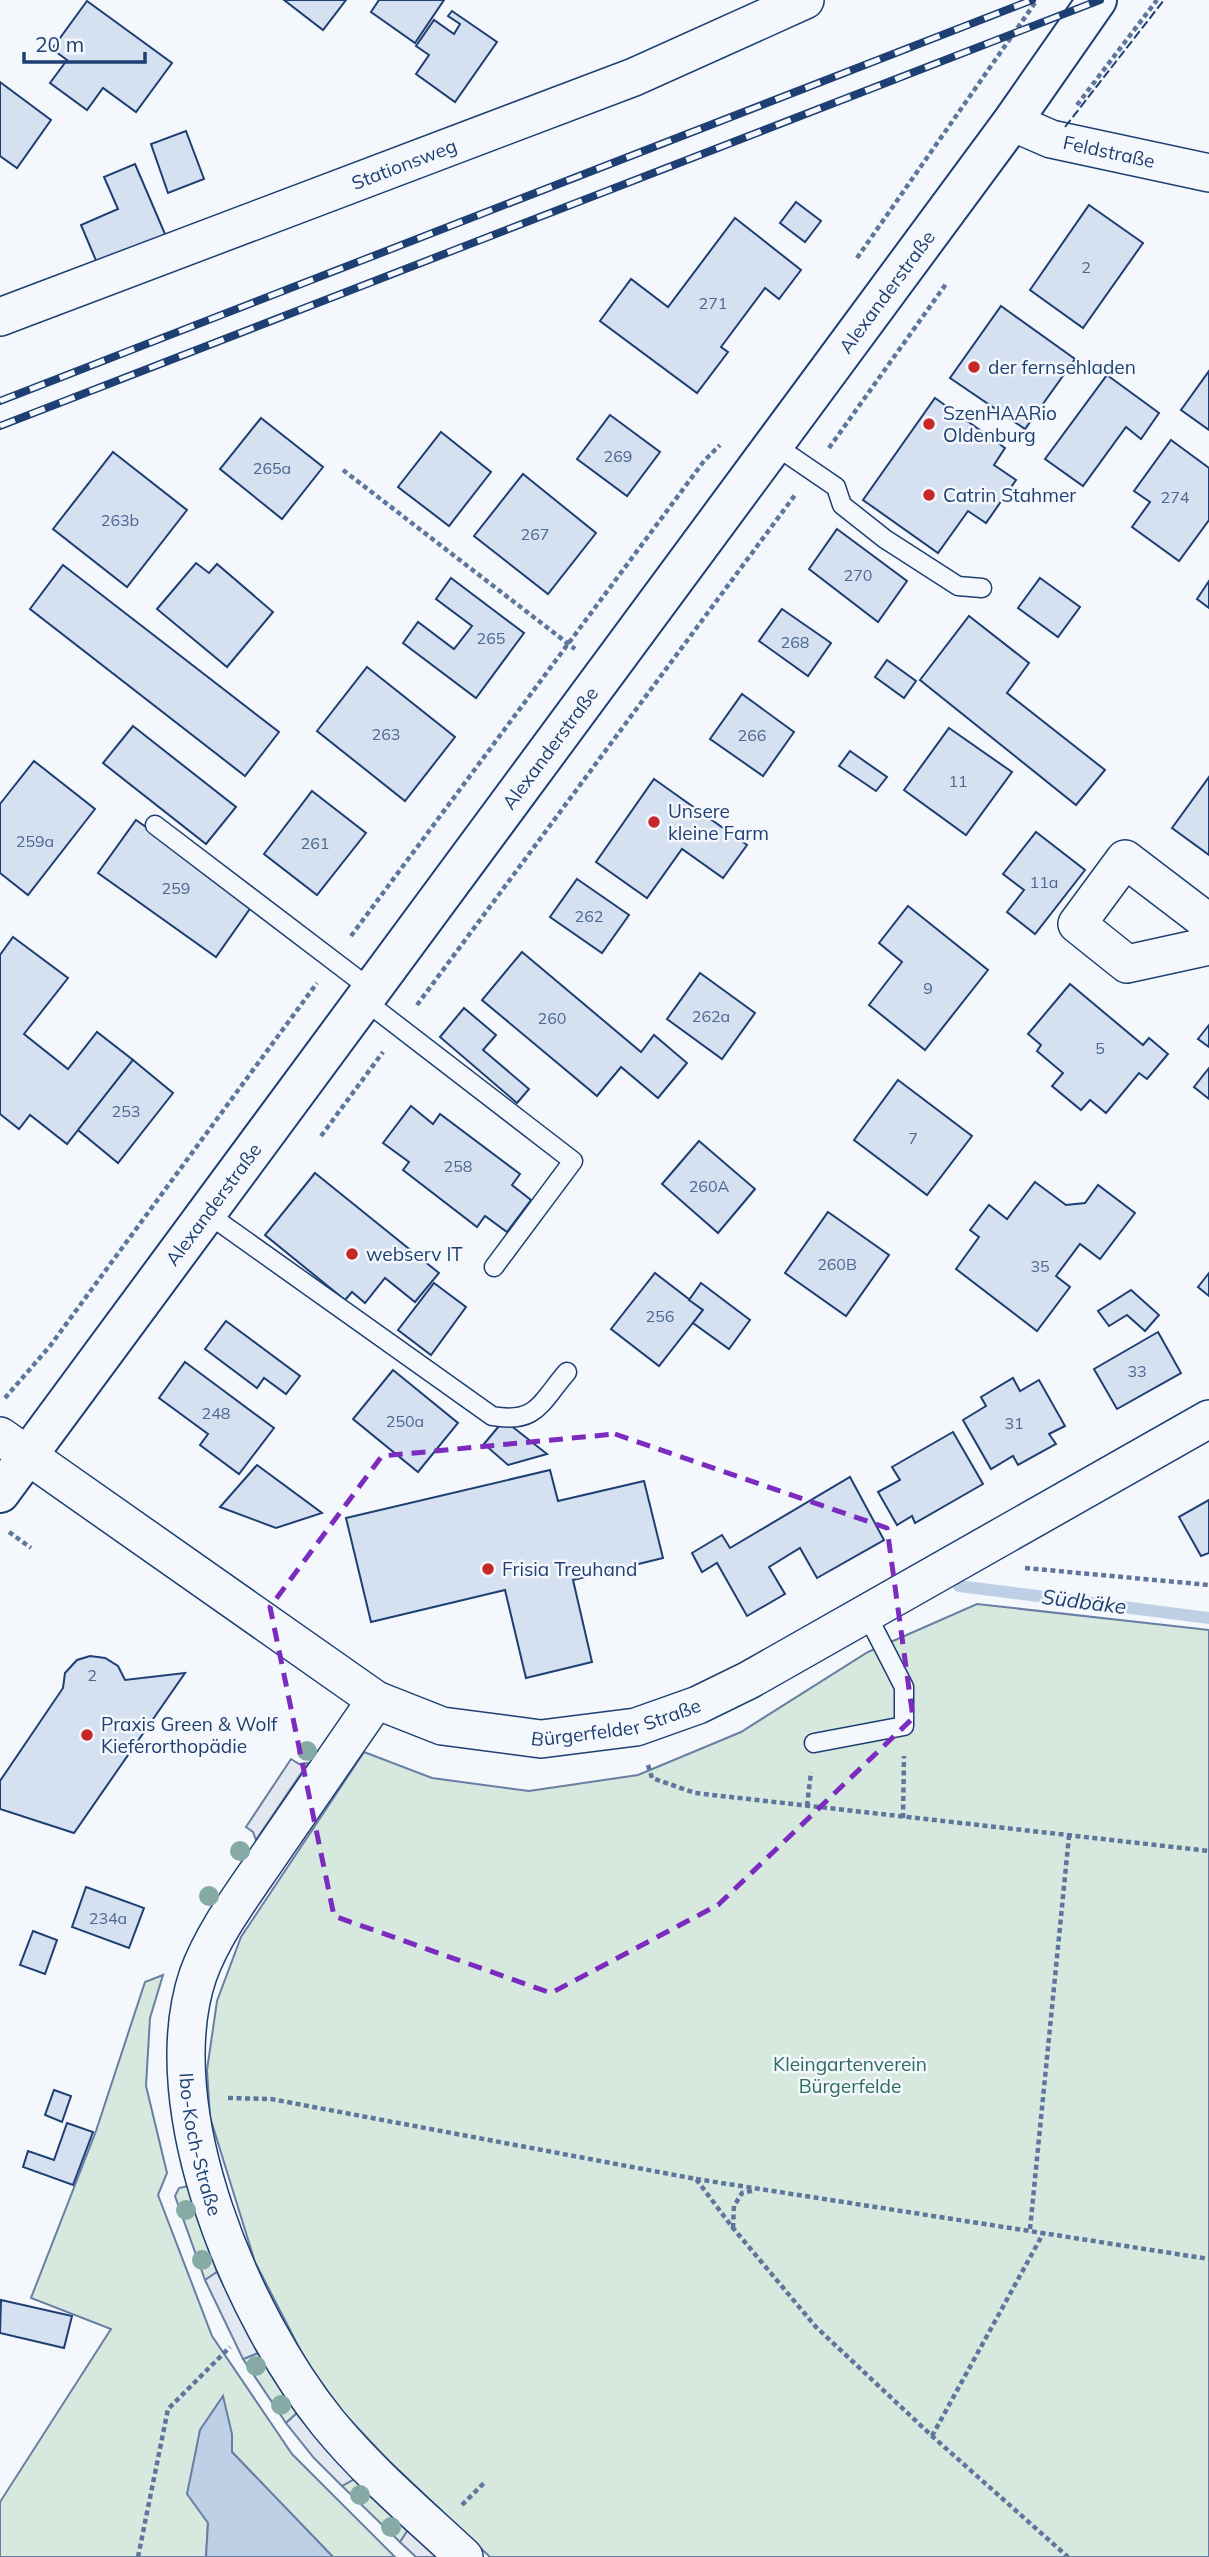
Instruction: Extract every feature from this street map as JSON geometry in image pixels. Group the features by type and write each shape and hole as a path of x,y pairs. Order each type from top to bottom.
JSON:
{"main road":[{"name":"Alexanderstraße","path":"0,1493 14,1447 208,1214 648,612 1012,122 1097,0"}],"street":[{"name":"Stationsweg","path":"0,317 634,77 804,0"},
{"name":"Feldstraße","path":"1012,122 1051,139 1209,173"},
{"path":"1209,923 1125,859 1077,925 1127,964 1209,946"},
{"name":"Bürgerfelder Straße","path":"14,1447 376,1700 442,1726 541,1739 636,1727 698,1705 749,1680 1209,1419"},
{"name":"Ibo-Koch-Straße","path":"376,1700 231,1913 199,1974 186,2029 186,2097 201,2167 226,2239 256,2307 289,2368 328,2423 371,2470 464,2557"}],"lane":[{"path":"773,444 836,487 842,505 885,539 958,586 982,588"},
{"path":"155,825 333,960 400,1028 573,1161 494,1267"},
{"path":"208,1214 492,1416 514,1420 528,1417 567,1372"},
{"path":"814,1743 904,1726 904,1688 866,1613"}],"path":[{"path":"853,264 1037,0"},
{"path":"1051,139 1157,0"},
{"path":"321,1136 813,470 953,275"},
{"path":"0,1404 50,1346 568,643 704,461 723,443"},
{"path":"343,470 604,672"},
{"path":"0,1526 31,1548"},
{"path":"1023,1568 1209,1585"},
{"path":"903,1818 904,1726"},
{"path":"636,1727 652,1778 695,1793 1209,1851"},
{"path":"1030,2229 1069,1836"},
{"path":"186,2097 271,2099 696,2179 1209,2259"},
{"path":"696,2179 733,2228 816,2327 932,2437 1068,2557"},
{"path":"733,2228 734,2206 742,2193 760,2189"},
{"path":"932,2437 1044,2232"},
{"path":"138,2557 168,2409 230,2347"}],"highlighted area":[{"path":"615,1434 887,1528 913,1718 718,1905 551,1993 334,1916 270,1607 382,1456"}],"green space":[{"name":"Kleingartenverein Bürgerfelde","path":"977,1604 1209,1630 1209,2557 490,2557 388,2460 341,2410 307,2363 255,2262 210,2117 207,2070 217,2001 241,1937 364,1752 432,1778 529,1791 638,1775 741,1732 868,1652"},
{"path":"163,1975 150,2018 146,2086 167,2173 158,2195 212,2336 292,2454 395,2557 333,2557 232,2452 232,2434 208,2523 206,2557 0,2557 0,2502 111,2329 31,2298 96,2131 145,1982"},
{"path":"188,2186 217,2272 205,2280 175,2196 179,2188"},
{"path":"258,2353 297,2413 286,2423 243,2359"},
{"path":"356,2478 408,2530 400,2542 342,2486"}],"shaded area":[{"path":"291,1759 299,1764 308,1763 256,1840 253,1832 246,1827"},
{"path":"217,2272 258,2353 243,2359 205,2280"},
{"path":"297,2413 356,2478 342,2486 314,2458 286,2423"},
{"path":"408,2530 437,2557 416,2557 400,2542"}],"water":[{"path":"223,2396 232,2434 232,2452 333,2557 206,2557 208,2523 187,2494 200,2430"}],"building":[{"path":"284,0 346,0 323,30"},
{"path":"379,0 444,0 415,43 371,12"},
{"path":"87,1 172,63 136,112 103,88 87,110 50,83 67,60 52,49"},
{"path":"452,11 497,42 455,102 416,74 429,55 416,46 434,20 454,34 460,24 448,16"},
{"path":"0,82 51,120 17,168 0,156"},
{"path":"186,131 204,179 168,193 151,144"},
{"path":"135,164 168,241 100,270 81,225 118,209 104,177"},
{"path":"796,202 821,221 805,242 780,223"},
{"path":"1089,205 1143,243 1083,328 1030,290"},
{"path":"735,218 801,270 779,299 765,288 721,347 728,352 697,393 600,321 631,279 668,307"},
{"path":"1001,306 1075,359 1025,429 950,378"},
{"path":"1209,371 1209,430 1181,410"},
{"path":"1107,375 1159,413 1141,439 1126,427 1083,486 1045,459"},
{"path":"935,398 1005,448 994,465 1016,480 986,523 968,511 938,553 863,500"},
{"path":"610,415 660,452 627,496 577,459"},
{"path":"261,418 323,467 282,519 220,469"},
{"path":"441,432 491,472 449,526 398,487"},
{"path":"1171,440 1209,468 1209,520 1179,561 1132,527 1150,502 1134,491"},
{"path":"113,452 187,510 127,587 53,529"},
{"path":"523,474 596,533 548,594 474,536"},
{"path":"837,529 907,581 878,622 809,569"},
{"path":"196,563 209,573 217,564 273,612 227,667 157,609"},
{"path":"63,565 279,732 245,776 30,609"},
{"path":"451,578 524,633 476,698 403,643 418,622 454,649 472,626 436,599"},
{"path":"1040,578 1080,607 1058,637 1018,608"},
{"path":"1209,581 1209,608 1197,599"},
{"path":"782,609 831,643 808,676 759,641"},
{"path":"969,616 1029,663 1007,693 1105,770 1076,805 920,680"},
{"path":"887,660 916,681 904,698 875,677"},
{"path":"367,667 455,737 405,801 317,731"},
{"path":"742,694 794,732 763,776 710,739"},
{"path":"133,726 236,807 206,844 103,763"},
{"path":"949,728 1012,772 966,835 904,790"},
{"path":"850,751 887,777 876,791 839,766"},
{"path":"34,761 95,809 28,895 0,873 0,804"},
{"path":"1209,777 1209,855 1172,828"},
{"path":"654,779 747,845 723,878 682,849 647,898 596,862"},
{"path":"312,791 366,833 317,895 264,854"},
{"path":"136,820 254,903 216,957 98,873"},
{"path":"1036,832 1085,870 1035,934 1007,912 1024,890 1003,874"},
{"path":"577,879 629,915 602,953 550,917"},
{"path":"908,906 988,970 925,1050 869,1005 902,962 879,943"},
{"path":"13,937 68,978 24,1034 68,1069 97,1032 133,1060 67,1144 30,1115 19,1129 0,1114 0,955"},
{"path":"522,952 641,1052 654,1035 687,1063 658,1098 621,1067 597,1096 482,1000"},
{"path":"700,973 755,1013 722,1059 667,1019"},
{"path":"1070,984 1143,1045 1149,1038 1168,1054 1147,1079 1139,1073 1106,1113 1090,1100 1081,1110 1052,1086 1063,1073 1037,1051 1041,1045 1028,1034"},
{"path":"464,1008 496,1035 483,1050 529,1089 517,1103 440,1037"},
{"path":"1209,1025 1209,1047 1198,1039"},
{"path":"133,1060 173,1093 118,1163 78,1130"},
{"path":"1209,1068 1209,1099 1194,1087"},
{"path":"898,1080 972,1136 927,1195 854,1140"},
{"path":"411,1106 433,1124 440,1114 520,1174 512,1185 531,1200 507,1232 485,1216 477,1227 403,1170 409,1162 383,1143"},
{"path":"699,1141 755,1189 718,1233 662,1184"},
{"name":"webserv IT","path":"315,1173 439,1273 415,1302 385,1278 365,1303 352,1292 345,1300 265,1235"},
{"path":"1035,1182 1066,1205 1085,1203 1098,1185 1135,1213 1100,1259 1080,1244 1056,1276 1070,1287 1037,1331 956,1269 979,1237 970,1230 989,1205 1007,1219"},
{"path":"828,1212 889,1255 846,1316 785,1273"},
{"path":"655,1273 703,1310 659,1366 611,1329"},
{"path":"1209,1273 1209,1296 1198,1287"},
{"path":"434,1283 466,1307 431,1355 398,1330"},
{"path":"701,1283 750,1320 729,1349 693,1323 703,1310 689,1300"},
{"path":"1131,1290 1159,1315 1145,1331 1127,1315 1109,1326 1098,1311"},
{"path":"226,1321 300,1376 286,1394 264,1378 257,1388 205,1349"},
{"path":"1158,1332 1181,1373 1117,1409 1094,1369"},
{"path":"185,1362 274,1428 239,1474 200,1445 208,1434 159,1398"},
{"path":"393,1370 458,1423 418,1472 353,1419"},
{"path":"1013,1378 1020,1391 1039,1380 1065,1426 1049,1434 1056,1444 1018,1465 1013,1456 991,1469 963,1420 986,1406 981,1397"},
{"path":"504,1420 547,1454 508,1465 484,1444"},
{"path":"953,1432 983,1484 915,1523 912,1516 897,1525 878,1492 900,1480 892,1467"},
{"path":"257,1465 322,1513 276,1528 220,1507"},
{"name":"Frisia Treuhand","path":"550,1470 558,1501 644,1481 663,1558 573,1580 592,1662 526,1678 505,1590 371,1622 346,1518"},
{"path":"850,1477 884,1540 817,1578 800,1548 769,1567 785,1594 747,1616 717,1563 702,1572 692,1553 722,1535 730,1548"},
{"path":"1209,1500 1209,1553 1201,1556 1179,1517"},
{"name":"Praxis Green & Wolf Kieferorthopädie","path":"90,1656 105,1658 118,1666 125,1680 185,1673 74,1833 0,1809 0,1781 63,1688 65,1673 77,1660"},
{"path":"86,1887 144,1908 129,1948 72,1927"},
{"path":"33,1931 57,1940 45,1974 20,1965"},
{"path":"54,2090 71,2096 62,2122 45,2115"},
{"path":"67,2123 93,2132 73,2185 23,2167 28,2151 54,2160"},
{"path":"1,2300 72,2316 64,2348 0,2333"}],"waterway":[{"name":"Südbäke","path":"959,1586 1209,1618"}],"railway":[{"path":"0,401 1032,0"},
{"path":"0,426 1100,0"}],"fence":[{"path":"1065,127 1164,0"}],"place":[{"name":"der fernsehladen","path":"974,367"},
{"name":"SzenHAARio Oldenburg","path":"929,424"},
{"name":"Catrin Stahmer","path":"929,495"},
{"name":"Unsere kleine Farm","path":"654,822"},
{"name":"webserv IT","path":"352,1254"},
{"name":"Frisia Treuhand","path":"488,1569"},
{"name":"Praxis Green & Wolf Kieferorthopädie","path":"87,1735"}]}
